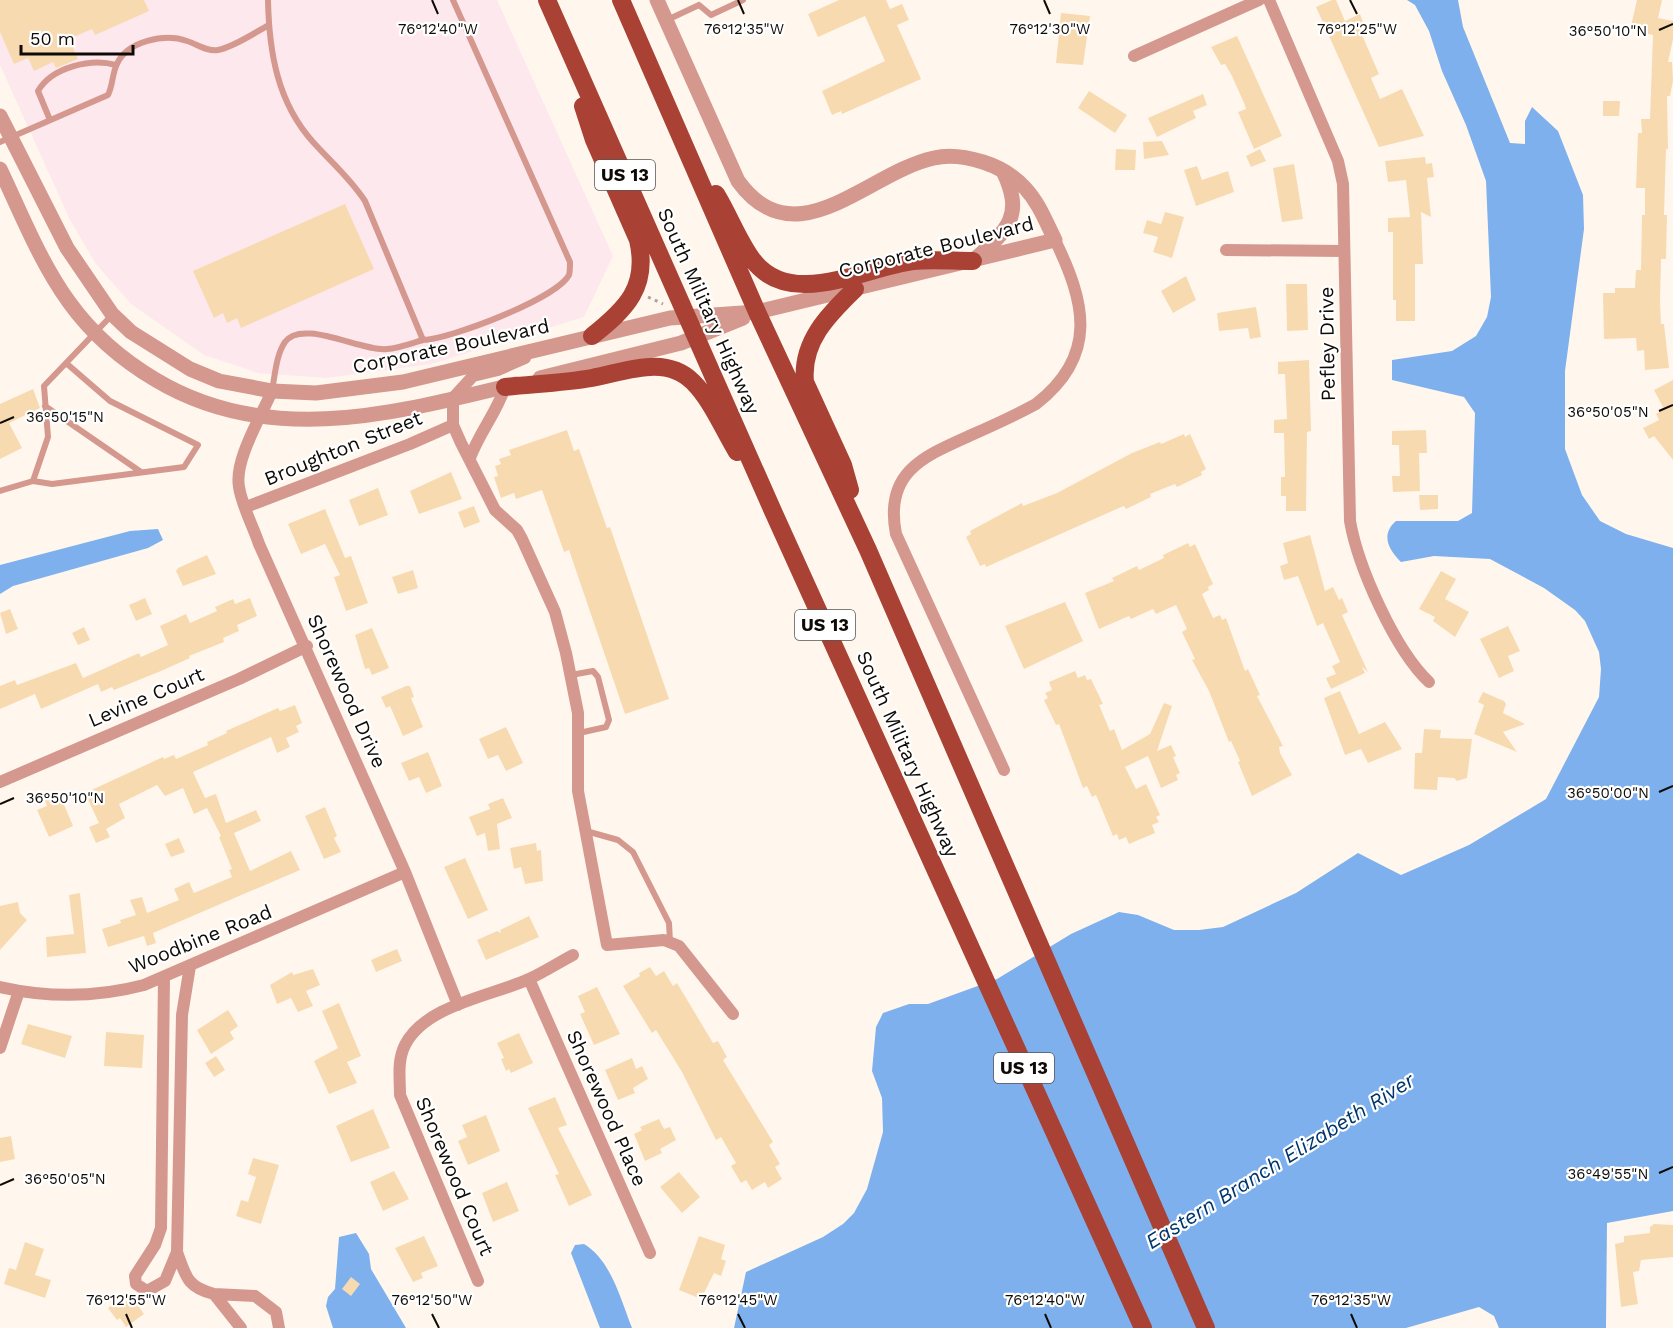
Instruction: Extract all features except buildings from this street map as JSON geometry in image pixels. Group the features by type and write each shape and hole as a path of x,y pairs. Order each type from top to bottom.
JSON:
{"main road":[{"name":"South Military Highway","path":"547,0 772,509 1143,1328"},
{"path":"621,0 757,312 868,549 1206,1328"},
{"path":"561,33 594,140 638,240 642,256 635,291 629,302 619,314 592,336"},
{"path":"680,134 753,260 776,277 792,283 815,284 913,261 973,261"},
{"path":"855,289 821,325 812,340 804,370 805,382 843,465 868,549"},
{"path":"505,387 591,378 644,366 671,369 691,380 705,396 772,509"}],"street":[{"path":"657,0 738,181 757,202 770,209 788,214 819,211 916,163 935,157 954,156 976,160 1003,171 1025,188 1037,204 1074,278 1081,311 1079,340 1064,377 1051,393 1036,404 926,455 905,475 893,504 896,534 1004,770"},
{"path":"1134,56 1259,0"},
{"name":"Pefley Drive","path":"1269,0 1338,161 1343,184 1350,521 1354,543 1361,564 1407,656 1430,682"},
{"name":"Corporate Boulevard","path":"0,116 5,139 67,248 112,314 131,332 190,369 219,381 272,392 316,393 367,388 546,349 592,336 688,317 757,312 1055,240"},
{"name":"Corporate Boulevard","path":"0,169 52,276 69,303 95,333 120,356 170,388 205,405 261,417 296,421 342,418 505,387 681,343 757,312"},
{"path":"973,261 1002,235 1013,213 1013,200 1003,171"},
{"path":"1226,250 1344,251"},
{"path":"546,349 498,370 473,376 453,398 453,425 495,510 517,530 522,539 555,612 578,713 576,775 608,945 670,942 687,954 733,1014"},
{"path":"470,458 479,434 501,399 505,387"},
{"name":"Shorewood Drive","path":"272,392 246,449 238,481 259,543 307,646 405,872 458,1005"},
{"name":"Broughton Street","path":"246,507 410,444 453,425"},
{"name":"Levine Court","path":"0,782 239,679 307,646"},
{"name":"Woodbine Road","path":"0,987 34,995 109,994 164,977 405,872"},
{"name":"Shorewood Court","path":"478,1281 400,1095 399,1065 405,1045 432,1018 458,1005 529,979 573,955"},
{"path":"164,977 160,1227 155,1245 138,1269 136,1284 147,1291 165,1281 177,1252 182,1015 190,966"},
{"name":"Shorewood Place","path":"529,979 650,1252"},
{"path":"0,1048 19,991"},
{"path":"177,1252 190,1283 197,1290 214,1294 255,1296 276,1312 279,1328"},
{"path":"214,1294 241,1328"}],"lane":[{"path":"268,0 268,26 275,72 285,95 312,141 353,183 365,201 423,340"},
{"path":"272,392 279,356 286,340 298,334 318,334 361,346 387,350 423,340 439,339 472,328 519,307 561,285 570,274 570,262 453,0"},
{"path":"666,20 699,2 711,15 743,0"},
{"path":"5,139 108,95 114,84 116,65 125,53 138,45 165,36 186,40 206,49 218,50 268,26"},
{"path":"50,120 38,91 43,83 93,61 116,65"},
{"path":"33,482 48,437 44,386 112,314"},
{"path":"0,491 33,482 52,484 184,467 198,445 110,401 66,363"},
{"path":"45,406 142,472"},
{"path":"571,675 593,671 598,677 609,720 606,727 579,734"},
{"path":"586,831 618,840 633,852 669,923 670,942"}],"path":[{"path":"639,293 663,304"}],"shaded area":[{"path":"0,0 497,0 613,256 584,317 431,364 326,378 258,373 204,355 131,304 96,264 70,220 0,65"}],"water":[{"name":"Eastern Branch Elizabeth River","path":"1407,0 1458,0 1463,27 1510,143 1525,144 1525,121 1532,107 1558,131 1583,195 1584,229 1565,371 1565,449 1582,495 1600,521 1626,534 1673,548 1673,1211 1607,1223 1606,1328 1499,1328 1494,1316 1479,1307 1406,1328 734,1328 746,1272 823,1237 843,1224 854,1213 867,1189 883,1132 882,1098 872,1071 876,1027 883,1013 909,1004 928,1004 997,979 1071,934 1119,912 1138,915 1174,930 1223,927 1296,893 1358,853 1401,875 1469,845 1546,799 1599,697 1601,669 1599,652 1585,621 1575,610 1544,588 1490,559 1434,556 1401,562 1388,542 1388,532 1396,521 1458,521 1472,513 1475,413 1464,397 1392,380 1392,360 1452,351 1476,336 1487,317 1491,297 1486,181 1466,125 1442,71 1429,31 1415,5"},
{"path":"158,529 163,540 148,548 13,586 0,594 0,565 130,531"},
{"path":"356,1233 369,1254 371,1269 406,1328 333,1328 326,1306 328,1297 335,1289 339,1237"},
{"path":"584,1244 593,1251 608,1270 632,1328 600,1328 571,1253 575,1245"}]}
